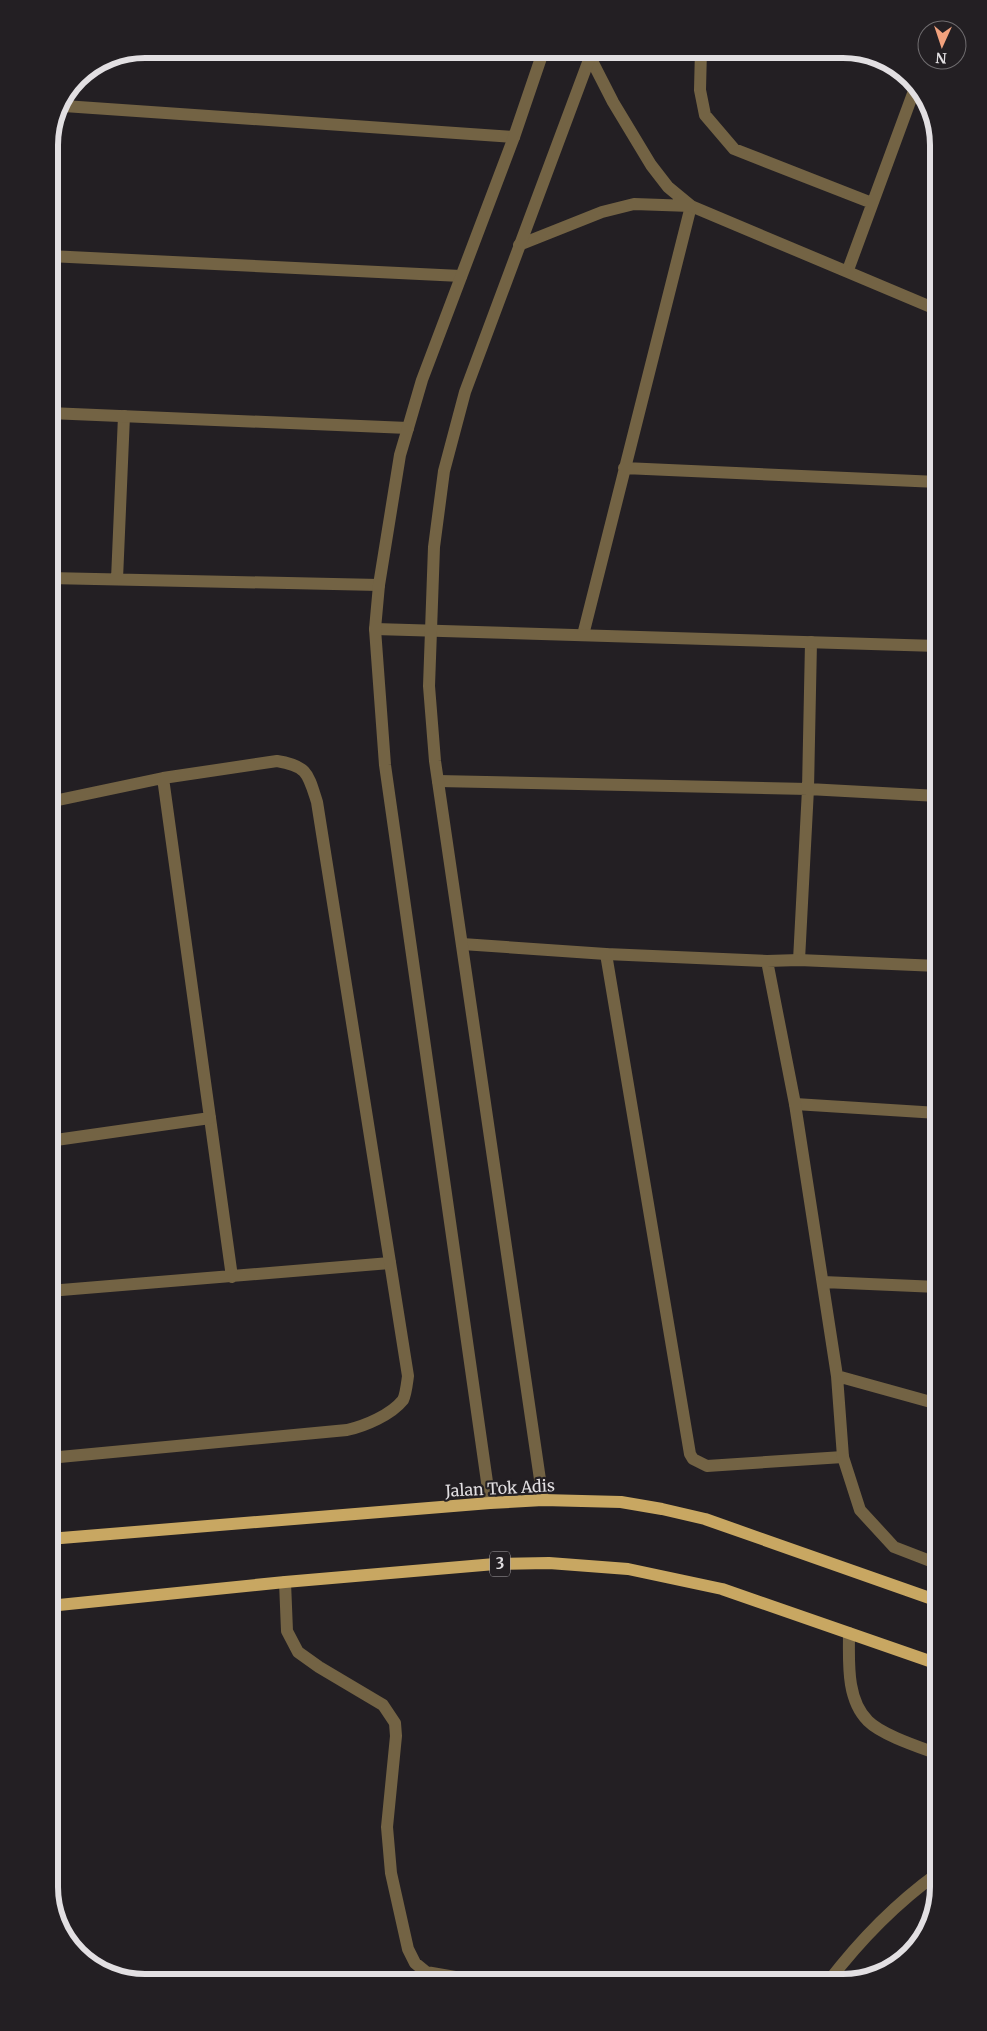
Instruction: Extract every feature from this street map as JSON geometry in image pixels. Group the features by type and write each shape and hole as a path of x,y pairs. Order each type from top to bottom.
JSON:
{"main road":[{"name":"Jalan Tok Adis","path":"58,1538 490,1503 543,1500 621,1502 705,1518 930,1598"},
{"name":"3","path":"58,1605 285,1582 496,1564 549,1564 628,1569 722,1588 930,1661"}],"street":[{"path":"490,1503 385,765 375,629 379,585 400,455 422,380 514,137 541,58"},
{"path":"543,1500 435,761 429,686 434,547 444,471 465,392 589,58"},
{"path":"593,58 613,102 651,165 668,187 691,206 848,270 930,306"},
{"path":"701,58 700,90 705,114 734,148 872,203"},
{"path":"848,270 913,94"},
{"path":"66,106 514,137"},
{"path":"519,245 602,212 634,204 691,206"},
{"path":"583,635 691,206"},
{"path":"58,256 461,276"},
{"path":"58,413 408,428"},
{"path":"117,579 124,416"},
{"path":"624,468 930,482"},
{"path":"58,578 379,585"},
{"path":"375,629 930,646"},
{"path":"799,960 808,789 811,642"},
{"path":"58,800 163,778 277,761 293,764 308,774 317,802 408,1376 403,1399 385,1414 365,1426 348,1430 58,1457"},
{"path":"163,778 232,1277"},
{"path":"438,781 808,789 930,796"},
{"path":"462,944 606,954 930,966"},
{"path":"606,954 690,1454 693,1459 707,1466 843,1457"},
{"path":"767,961 795,1104 823,1282 837,1376 843,1457 860,1510 894,1547 930,1561"},
{"path":"795,1104 930,1112"},
{"path":"58,1140 210,1118"},
{"path":"58,1290 390,1264"},
{"path":"823,1282 930,1287"},
{"path":"837,1376 930,1402"},
{"path":"285,1582 287,1631 298,1652 319,1667 383,1705 395,1723 396,1736 387,1827 391,1873 404,1931 414,1963 426,1972 434,1973"},
{"path":"850,1633 850,1674 855,1702 869,1722 898,1739 930,1751"},
{"path":"834,1974 849,1954 887,1914 930,1879"}]}
